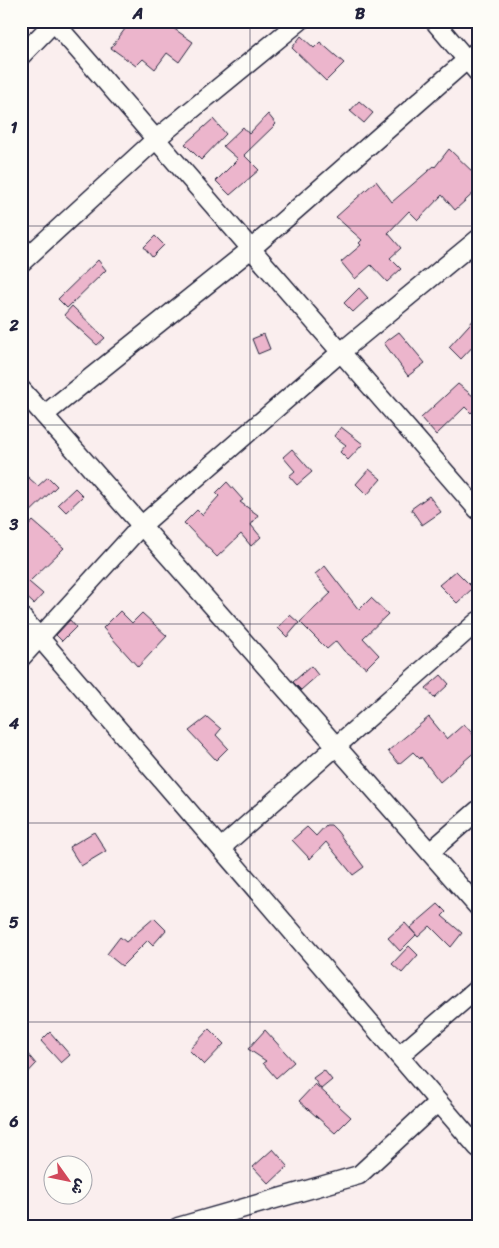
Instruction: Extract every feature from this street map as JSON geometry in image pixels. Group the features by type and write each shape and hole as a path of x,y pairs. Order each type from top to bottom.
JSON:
{"street":[{"path":"21,263 156,139 300,21"},
{"path":"44,415 251,249 474,61 434,21"},
{"path":"21,56 55,22 478,510"},
{"path":"21,658 141,526 340,352 478,239"},
{"path":"21,390 478,907"},
{"path":"21,616 478,1148"},
{"path":"221,848 478,621"},
{"path":"430,852 478,810"},
{"path":"399,1056 478,988"},
{"path":"178,1227 358,1175 438,1102"}],"building":[{"path":"114,21 163,21 193,42 179,62 167,53 155,69 143,59 136,66 111,48 125,29"},
{"path":"301,36 314,48 320,42 344,63 326,81 292,48"},
{"path":"359,101 373,113 364,123 350,111"},
{"path":"268,114 276,124 244,155 259,170 230,195 216,181 238,159 223,146 243,127 249,134"},
{"path":"213,119 226,134 201,160 185,144"},
{"path":"449,149 478,177 478,189 455,210 442,195 418,220 409,211 388,233 401,248 390,258 401,269 387,282 371,265 355,279 341,262 361,245 359,243 362,240 336,217 376,181 392,202 435,167"},
{"path":"155,236 164,245 152,257 144,247"},
{"path":"98,260 106,270 67,308 58,299"},
{"path":"359,288 368,298 353,312 344,303"},
{"path":"72,306 105,338 97,345 64,315"},
{"path":"478,315 478,341 461,359 449,347"},
{"path":"399,332 425,363 408,376 384,343"},
{"path":"264,334 270,349 258,354 252,339"},
{"path":"458,384 478,400 478,406 471,413 465,407 436,435 421,418"},
{"path":"341,427 363,444 348,460 340,452 346,445 334,436"},
{"path":"292,449 312,472 297,485 289,476 295,471 283,457"},
{"path":"369,469 381,479 367,495 356,484"},
{"path":"21,471 38,486 48,477 57,486 21,521"},
{"path":"227,482 243,500 240,502 258,515 251,525 261,537 251,546 241,534 217,557 184,523 197,510 202,515 219,496 216,493"},
{"path":"75,488 83,496 66,512 58,504"},
{"path":"429,496 441,512 422,525 411,509"},
{"path":"33,521 64,548 29,582 43,594 34,604 21,592 21,534"},
{"path":"325,566 359,610 371,598 388,614 363,638 379,655 366,668 344,651 336,641 327,649 300,622 331,593 315,574"},
{"path":"456,571 473,588 457,603 439,585"},
{"path":"120,611 132,623 142,613 167,636 138,667 103,628"},
{"path":"290,615 299,623 287,637 278,628"},
{"path":"70,620 76,627 62,641 56,635"},
{"path":"311,666 318,675 301,690 293,682"},
{"path":"441,675 449,684 434,698 426,688"},
{"path":"207,717 221,729 216,735 228,748 216,760 189,731"},
{"path":"429,717 447,739 464,724 478,740 478,749 440,782 421,757 420,759 413,752 399,764 388,751"},
{"path":"326,825 331,825 337,831 364,867 353,875 326,842 310,859 292,840 307,827 316,836"},
{"path":"94,832 106,851 81,866 69,847"},
{"path":"438,904 446,912 442,916 462,933 451,947 430,926 418,937 410,928"},
{"path":"154,918 166,930 153,945 148,940 122,966 107,954 120,937 126,942"},
{"path":"405,923 416,935 400,951 388,938"},
{"path":"409,946 418,955 402,973 392,964"},
{"path":"209,1029 224,1044 204,1065 189,1050"},
{"path":"265,1030 294,1062 276,1078 263,1063 266,1061 248,1049"},
{"path":"50,1032 70,1055 61,1063 41,1041"},
{"path":"21,1046 36,1064 21,1080"},
{"path":"324,1070 332,1080 321,1089 313,1078"},
{"path":"315,1084 351,1117 335,1133 299,1101"},
{"path":"273,1149 288,1166 269,1184 253,1167"}]}
